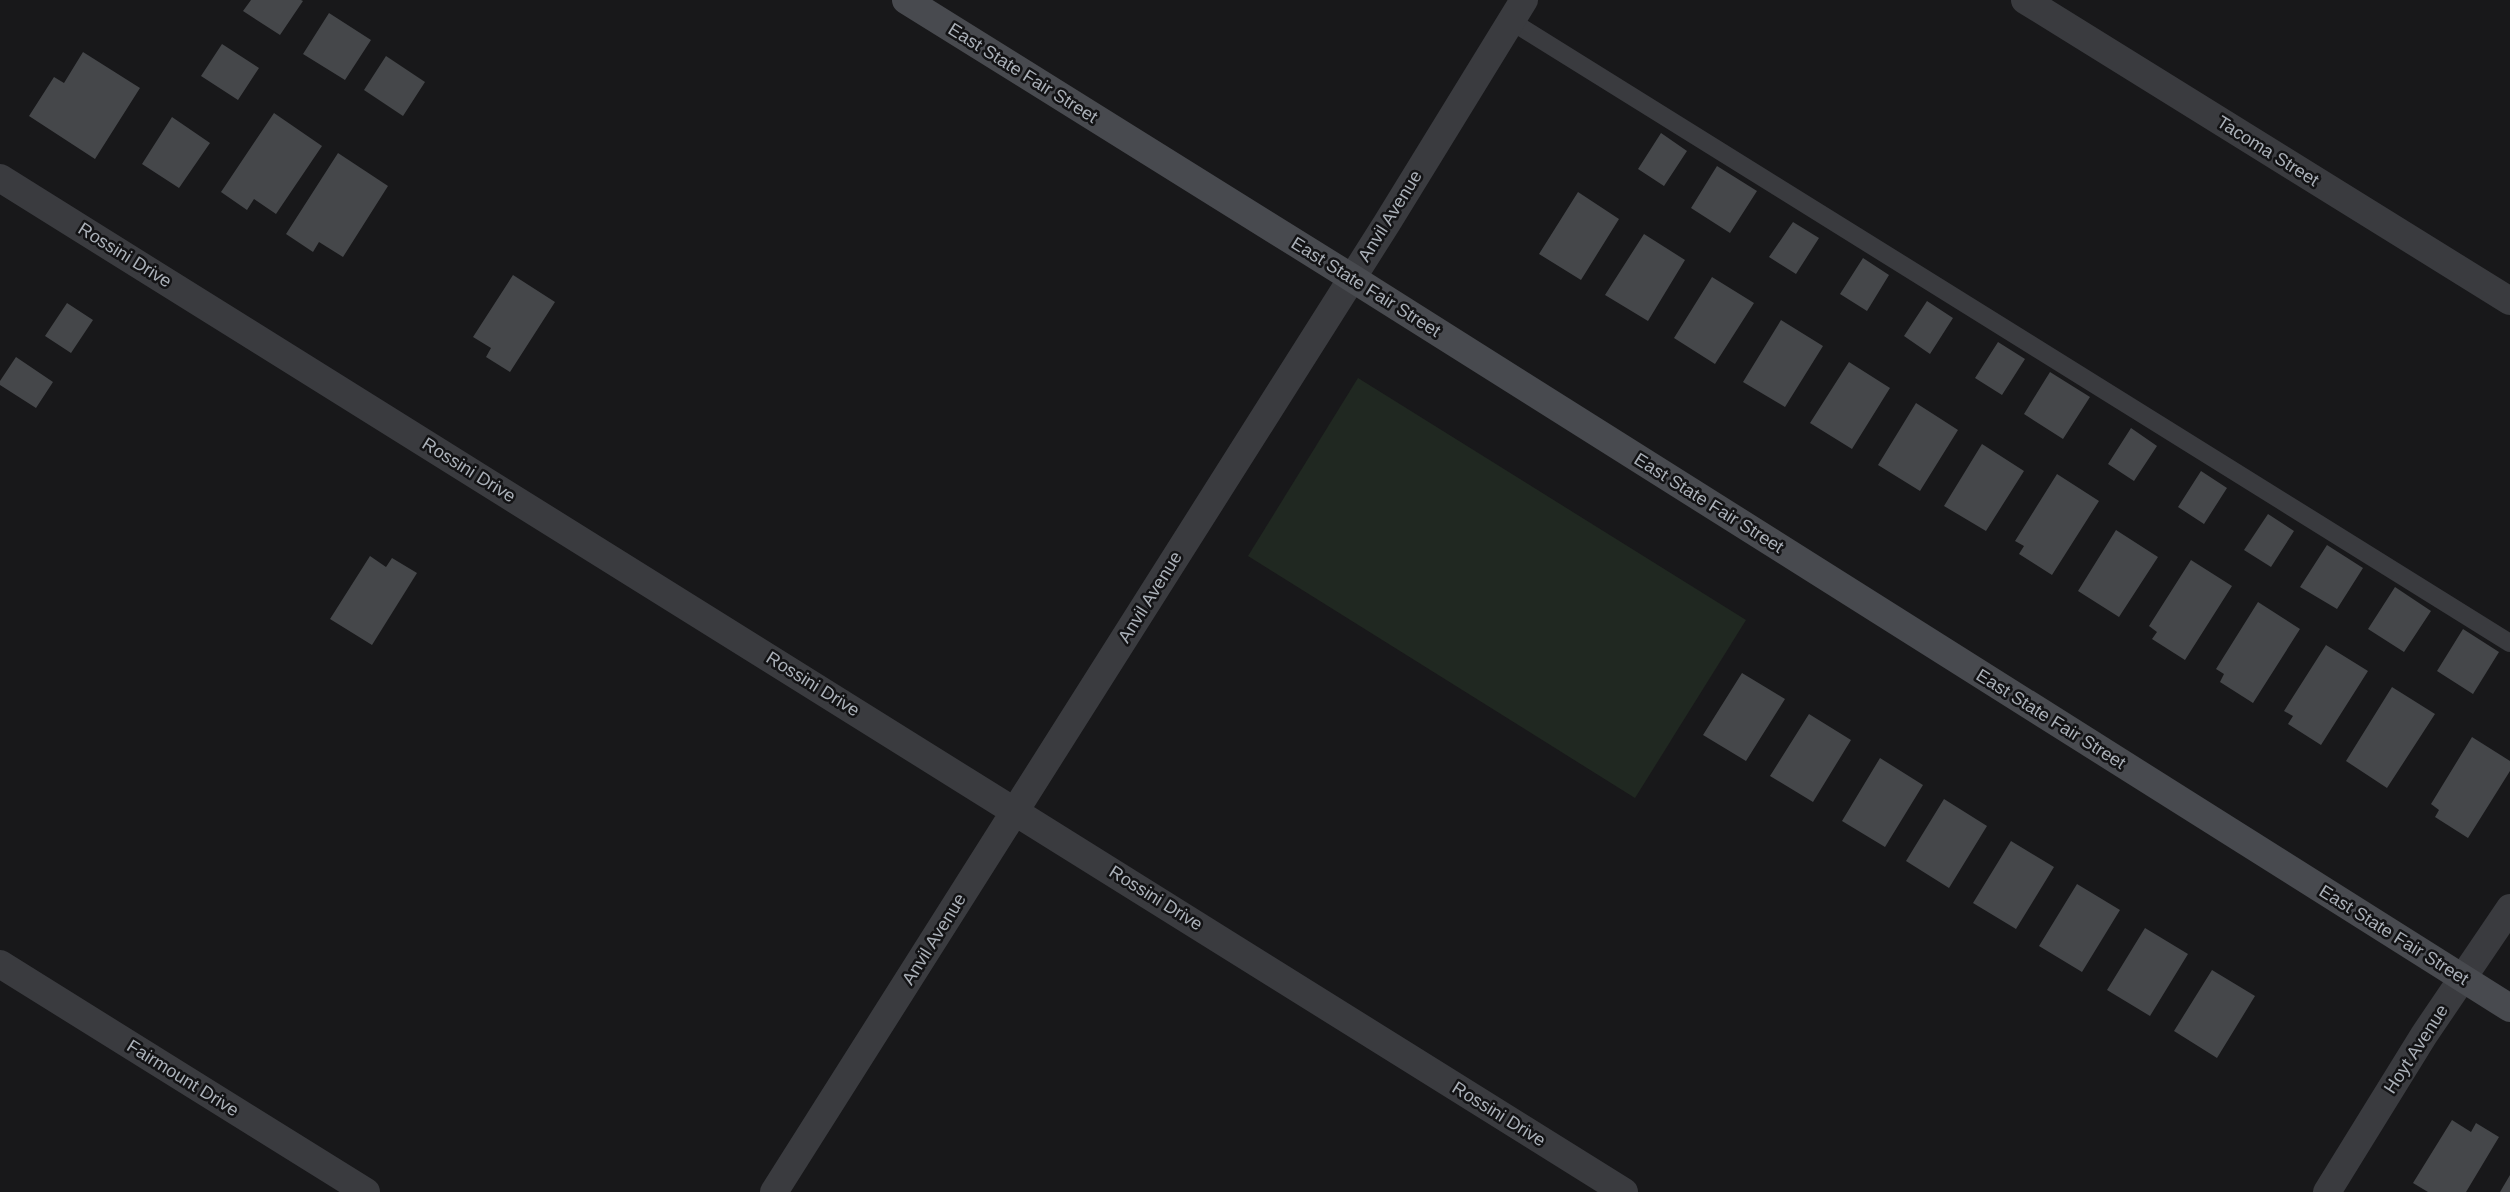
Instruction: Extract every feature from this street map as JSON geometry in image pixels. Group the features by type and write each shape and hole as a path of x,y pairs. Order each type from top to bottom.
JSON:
{"street":[{"name":"East State Fair Street","path":"906,0 1352,278 2510,1008"},
{"name":"Tacoma Street","path":"2025,0 2510,301"},
{"name":"Anvil Avenue","path":"774,1192 1352,278 1517,11"},
{"name":"Rossini Drive","path":"0,178 1016,810 1624,1192"},
{"name":"Hoyt Avenue","path":"2327,1192 2424,1035 2510,908"},
{"name":"Fairmount Drive","path":"0,964 366,1192"}],"lane":[{"path":"1517,11 2510,643"}],"shaded area":[{"path":"1358,378 1746,620 1635,798 1248,556"}],"building":[{"path":"251,0 303,1 280,35 243,11"},
{"path":"329,13 371,40 345,80 303,54"},
{"path":"222,44 259,68 238,100 201,76"},
{"path":"83,52 140,88 95,159 29,116 54,77 64,83"},
{"path":"386,56 425,82 403,116 364,90"},
{"path":"274,113 322,146 276,214 254,199 247,210 221,192"},
{"path":"172,117 210,143 179,188 142,164"},
{"path":"1661,133 1687,151 1664,186 1638,169"},
{"path":"338,153 388,186 343,257 319,242 313,252 286,234"},
{"path":"1717,166 1757,191 1730,233 1691,208"},
{"path":"1578,192 1619,219 1581,280 1539,254"},
{"path":"1793,222 1819,238 1796,274 1769,257"},
{"path":"1644,234 1685,260 1648,321 1605,295"},
{"path":"1863,258 1889,275 1867,311 1840,294"},
{"path":"513,275 555,302 510,372 486,357 491,348 473,337"},
{"path":"1712,277 1754,303 1715,364 1674,338"},
{"path":"1927,301 1953,318 1930,354 1904,336"},
{"path":"67,303 93,320 71,353 45,336"},
{"path":"1781,320 1823,346 1785,407 1743,382"},
{"path":"1998,342 2025,359 2002,395 1975,378"},
{"path":"16,357 53,382 36,408 0,385 0,381"},
{"path":"1849,362 1890,388 1852,449 1810,423"},
{"path":"2050,372 2090,397 2063,439 2024,414"},
{"path":"1916,403 1958,430 1920,491 1878,465"},
{"path":"2131,428 2157,446 2134,481 2108,464"},
{"path":"1982,444 2024,471 1986,531 1944,506"},
{"path":"2201,471 2227,488 2204,524 2178,507"},
{"path":"2057,474 2099,501 2052,575 2019,554 2024,546 2015,541"},
{"path":"2268,514 2294,531 2271,567 2244,550"},
{"path":"2116,530 2158,557 2119,617 2078,591"},
{"path":"2327,545 2363,568 2337,609 2300,587"},
{"path":"370,556 386,567 392,558 417,573 372,645 330,619"},
{"path":"2191,560 2232,586 2185,660 2152,639 2157,632 2149,626"},
{"path":"2395,587 2431,611 2404,652 2368,629"},
{"path":"2258,602 2300,629 2253,703 2220,682 2224,674 2216,669"},
{"path":"2463,629 2499,652 2473,694 2437,671"},
{"path":"2326,645 2368,671 2321,745 2288,724 2293,716 2284,711"},
{"path":"1742,673 1785,699 1746,761 1703,735"},
{"path":"2392,687 2435,714 2387,788 2346,761"},
{"path":"1809,714 1851,740 1813,802 1770,776"},
{"path":"2472,737 2510,761 2510,771 2468,838 2435,817 2439,810 2431,804"},
{"path":"1880,758 1923,785 1885,847 1842,821"},
{"path":"1944,799 1987,826 1949,888 1906,861"},
{"path":"2011,841 2054,867 2016,929 1973,903"},
{"path":"2077,884 2120,910 2082,972 2039,946"},
{"path":"2145,928 2188,954 2150,1016 2107,990"},
{"path":"2212,970 2255,996 2217,1058 2174,1031"},
{"path":"2452,1120 2471,1132 2476,1123 2499,1137 2466,1192 2428,1192 2413,1183"},
{"path":"2510,1175 2510,1192 2500,1192"}]}
